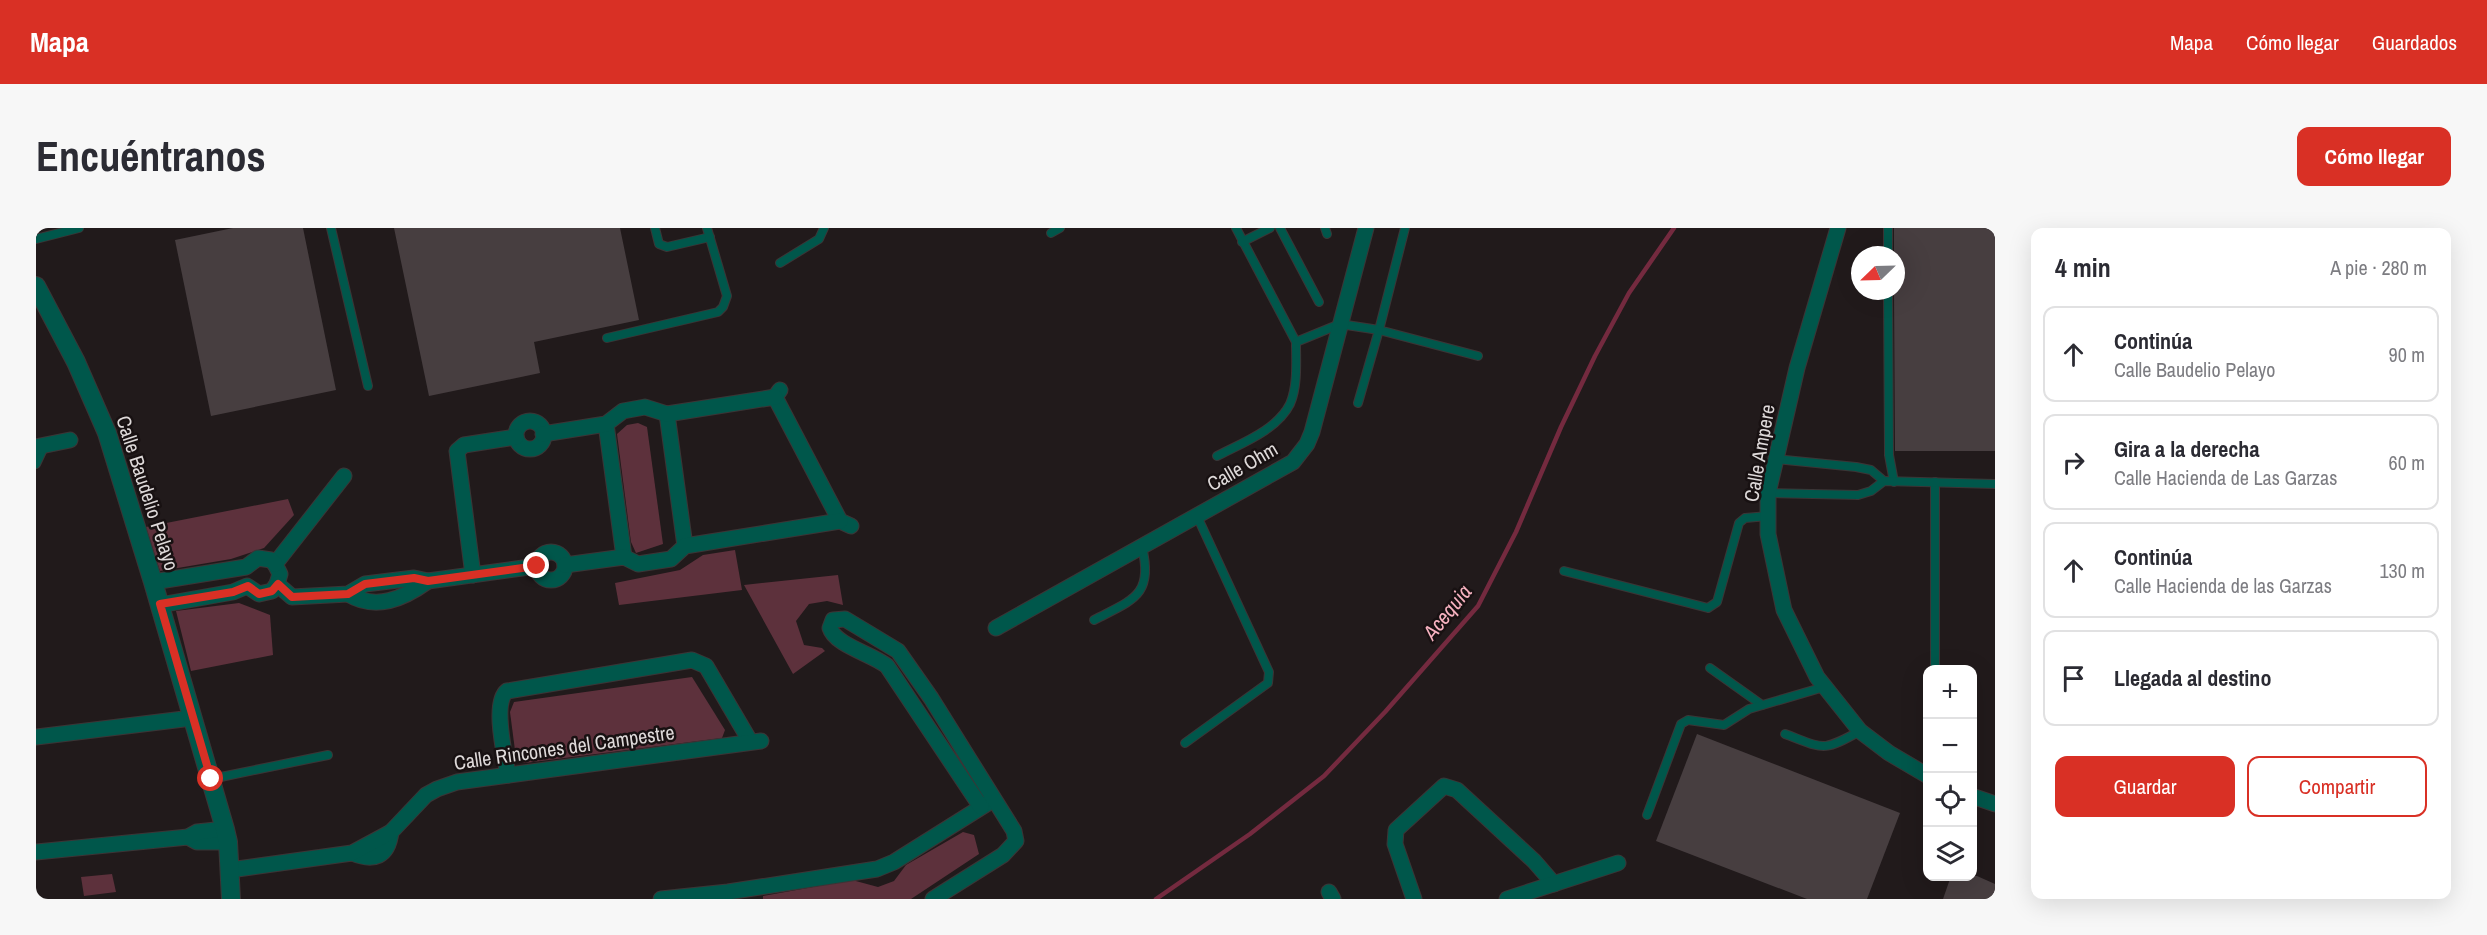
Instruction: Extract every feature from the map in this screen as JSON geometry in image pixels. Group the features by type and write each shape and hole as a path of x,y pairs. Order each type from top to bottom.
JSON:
{"street":[{"name":"Calle Ohm","path":"996,628 1293,462 1301,453 1312,432 1366,228"},
{"name":"Calle Ampere","path":"1838,228 1797,368 1768,493 1768,534 1784,610 1800,645 1824,687 1860,731 1889,753 1923,773"},
{"name":"Calle Baudelio Pelayo","path":"36,286 76,362 107,433 160,604 226,835 231,899"},
{"path":"278,584 292,597 348,594 366,602 402,598 428,581 473,575 537,566 541,555 552,551 561,556 565,565 624,557 638,564 671,559 685,546 846,524 777,394 667,414 645,407 623,411 606,424 543,434 539,425 529,421 519,427 516,437 464,445 457,451 473,575"},
{"path":"667,414 685,546"},
{"path":"606,424 624,557"},
{"path":"39,443 70,440"},
{"path":"275,564 344,476"},
{"path":"153,582 246,567 258,558 271,560 275,564 280,574 278,584 272,591 259,594 248,586 244,574 246,567"},
{"path":"160,604 233,592 248,586"},
{"path":"933,899 1003,855 1016,841 1014,831 987,803 887,666 866,652 836,639 830,628 833,620 845,619 897,651 931,698 987,803"},
{"name":"Calle Rincones del Campestre","path":"230,870 352,853 391,832 414,806 436,789 457,782 756,741 706,666 692,660 507,691 502,694 499,706 507,775"},
{"path":"916,708 931,698"},
{"path":"36,737 192,718"},
{"path":"1414,899 1395,844 1394,834 1444,786 1457,790 1534,861 1554,884"},
{"path":"1977,798 1995,804"},
{"path":"661,899 728,896 877,869 894,862 987,803"},
{"path":"36,852 188,837 197,842 226,835"},
{"path":"1507,899 1618,863"}],"lane":[{"path":"36,239 79,228"},
{"path":"331,228 368,386"},
{"path":"655,228 659,244 667,247 710,237"},
{"path":"607,338 718,312 723,307 727,296 707,228"},
{"path":"780,263 819,239 824,228"},
{"path":"1051,233 1060,228"},
{"path":"1217,456 1260,434 1273,423 1290,403 1295,380 1296,342 1236,228"},
{"path":"1242,242 1270,228"},
{"path":"1280,228 1319,302"},
{"path":"1358,403 1405,228"},
{"path":"1888,228 1888,246"},
{"path":"1888,300 1889,455 1894,482"},
{"path":"1296,342 1340,324 1379,330 1478,356"},
{"path":"36,464 39,443"},
{"path":"1776,459 1856,466 1871,470 1884,482"},
{"path":"1768,493 1858,495 1871,491 1884,482 1995,484"},
{"path":"1935,482 1935,665"},
{"path":"1185,743 1268,683 1269,679 1269,672 1197,516"},
{"path":"1564,571 1708,608 1717,602 1739,523 1745,518 1768,516"},
{"path":"1094,620 1128,602 1141,591 1146,565 1142,547"},
{"path":"1710,668 1762,705"},
{"path":"1647,815 1678,727 1688,720 1724,725 1740,713 1824,687"},
{"path":"1785,734 1825,747 1836,744 1860,731"},
{"path":"211,779 328,755"}],"shaded area":[{"path":"638,423 647,427 663,544 636,553 631,542 617,434 627,425"},
{"path":"288,499 294,515 264,548 231,559 160,571 146,527"},
{"path":"735,550 742,590 619,605 615,583 680,570 703,555"},
{"path":"838,575 843,605 827,601 809,604 796,621 804,645 822,648 825,651 793,674 744,585"},
{"path":"239,603 270,615 273,655 191,671 176,611"},
{"path":"692,677 725,730 722,738 525,763 516,758 510,712 514,702"},
{"path":"963,832 974,835 979,854 911,899 763,899 763,896 852,880 878,887 894,881 906,865"},
{"path":"112,874 116,892 84,896 81,877"}],"building":[{"path":"233,228 303,228 336,390 211,416 175,240"},
{"path":"394,228 620,228 639,320 534,342 540,373 429,396"},
{"path":"1894,228 1995,228 1995,451 1895,451 1894,300 1905,300 1905,246 1894,246"},
{"path":"1697,734 1900,813 1867,899 1807,899 1656,841"},
{"path":"1977,876 1995,884 1995,899 1943,899 1949,881 1977,881"}],"waterway":[{"name":"Acequia","path":"1156,899 1250,834 1324,776 1385,712 1478,606 1516,532 1561,427 1595,356 1629,293 1674,228"}],"route":[{"path":"211,779 160,604 233,592 248,586 259,594 272,591 278,584 292,597 348,594 365,584 414,578 428,581 537,566"}]}
